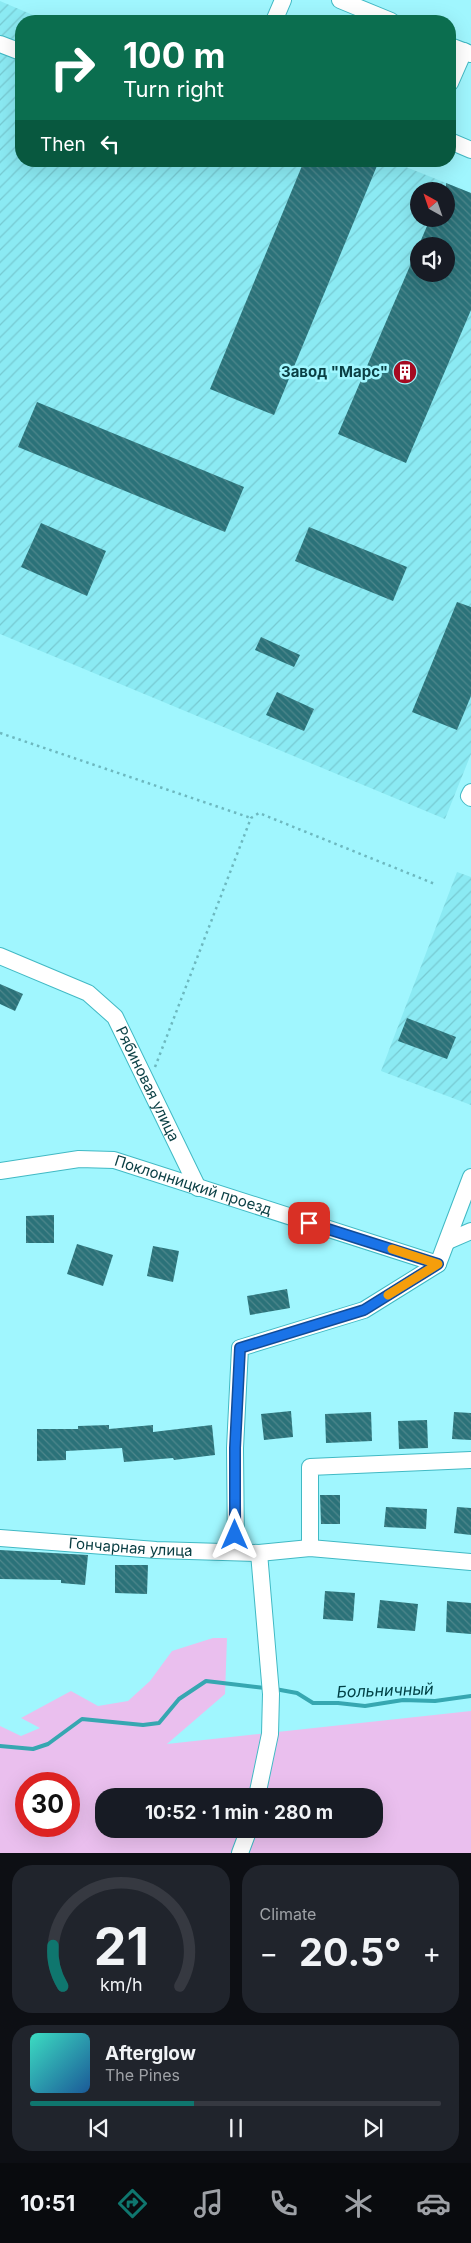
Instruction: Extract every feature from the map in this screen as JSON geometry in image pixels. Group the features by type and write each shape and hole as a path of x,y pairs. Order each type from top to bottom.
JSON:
{"street":[{"path":"277,15 283,0"},
{"path":"340,0 376,15"},
{"path":"0,44 15,50"},
{"path":"456,66 462,50"},
{"path":"456,144 471,150"},
{"path":"471,792 469,796 471,798"},
{"name":"Рябиновая улица","path":"0,956 88,993 115,1016 198,1188"},
{"name":"Поклонницкий проезд","path":"0,1171 79,1159 114,1160 438,1264"},
{"path":"236,1552 235,1448 240,1348 364,1310 438,1264 448,1242 471,1177"},
{"path":"448,1242 471,1231"},
{"path":"310,1548 310,1467 471,1460"},
{"name":"Гончарная улица","path":"0,1538 156,1550 259,1552 310,1548 471,1562"},
{"path":"259,1552 271,1688 270,1734 259,1788"},
{"path":"240,1853 246,1838"}],"path":[{"path":"0,733 251,818"},
{"path":"148,1084 251,818 259,813 435,884"}],"shaded area":[{"path":"0,1 33,15 15,15 15,167 406,167 444,182 410,182 410,228 455,228 455,187 471,193 471,754 445,819 0,634"},
{"path":"457,872 471,877 471,1105 381,1071"},
{"path":"213,1638 227,1638 225,1694 167,1744 471,1711 471,1853 0,1853 0,1726 21,1736 40,1728 21,1718 71,1691 98,1706 128,1701 150,1681 172,1651"}],"building":[{"path":"302,167 377,167 274,415 210,389"},
{"name":"Завод \"Марс\"","path":"455,187 471,193 471,310 406,463 338,434 410,266 410,282 455,282 455,237 422,237 426,228 455,228"},
{"path":"37,402 244,487 225,532 18,447"},
{"path":"41,523 106,551 87,596 21,567"},
{"path":"309,527 407,567 393,601 295,561"},
{"path":"457,602 471,607 471,696 457,730 412,712"},
{"path":"261,637 300,655 294,667 255,650"},
{"path":"277,692 314,709 304,731 266,715"},
{"path":"0,984 23,994 15,1011 0,1004"},
{"path":"407,1018 456,1037 447,1059 398,1041"},
{"path":"54,1215 54,1243 26,1243 26,1216"},
{"path":"77,1244 113,1255 103,1286 67,1274"},
{"path":"153,1246 179,1251 173,1282 147,1276"},
{"path":"287,1289 290,1308 250,1315 247,1296"},
{"path":"291,1411 293,1437 264,1440 261,1414"},
{"path":"371,1412 372,1441 326,1443 325,1414"},
{"path":"454,1412 471,1413 471,1440 452,1439"},
{"path":"427,1420 428,1448 399,1449 398,1421"},
{"path":"109,1425 109,1429 153,1425 153,1432 212,1425 215,1455 174,1460 173,1458 124,1462 122,1448 66,1451 66,1460 37,1461 37,1429 78,1429 78,1426"},
{"path":"320,1495 340,1495 340,1524 321,1524"},
{"path":"386,1507 427,1509 426,1529 384,1527"},
{"path":"457,1507 471,1508 471,1535 454,1533"},
{"path":"0,1550 88,1555 85,1585 61,1583 61,1580 0,1579"},
{"path":"115,1565 148,1565 147,1594 115,1593"},
{"path":"325,1591 355,1593 353,1621 323,1619"},
{"path":"380,1600 418,1604 415,1631 377,1628"},
{"path":"447,1601 471,1603 471,1634 446,1632"}],"waterway":[{"name":"Больничный","path":"0,1746 33,1749 48,1744 82,1719 143,1725 159,1723 179,1699 206,1681 265,1688"},
{"name":"Больничный","path":"275,1689 297,1693 313,1703 365,1706 403,1700 435,1701 471,1696"}],"slow traffic":[{"path":"388,1295 438,1264 392,1249"}],"place":[{"name":"Завод \"Марс\"","path":"405,372"}],"route":[{"path":"235,1535 235,1448 240,1348 364,1310 438,1264 309,1223"}]}
